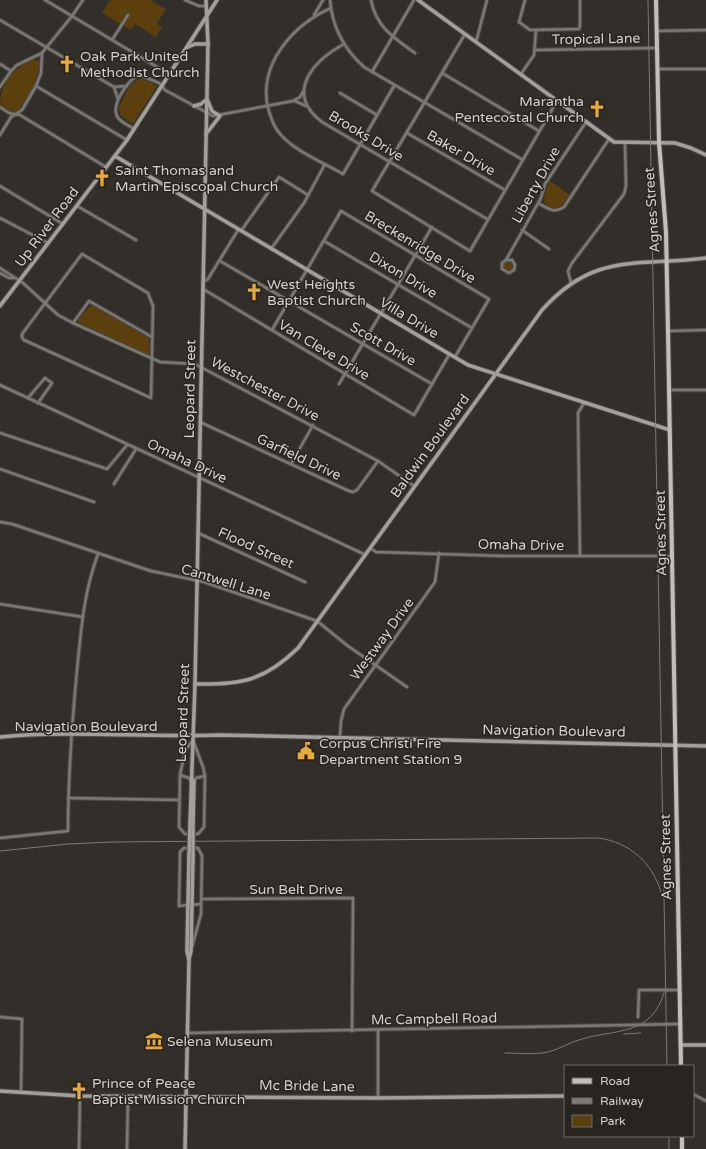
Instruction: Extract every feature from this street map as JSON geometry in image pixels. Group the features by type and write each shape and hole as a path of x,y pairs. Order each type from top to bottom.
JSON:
{"main road":[{"name":"Agnes Street","path":"656,0 658,142 667,261 681,1065"},
{"path":"682,1137 682,1149"}],"street":[{"path":"45,0 169,74"},
{"path":"0,87 11,71 23,62 42,53 83,0"},
{"path":"184,0 199,6 207,6"},
{"name":"Leopard Street","path":"185,1149 189,960 191,951 190,905 192,781 205,211 208,44 206,0"},
{"name":"Up River Road","path":"0,306 127,140 207,13 217,0"},
{"path":"323,0 313,16 285,44 270,67 266,86 268,106 273,122 281,136 342,174 394,86"},
{"path":"330,0 335,24 344,44 359,62 371,72 523,160"},
{"path":"371,0 377,20 392,36 415,53"},
{"path":"371,72 414,0"},
{"path":"476,42 487,0"},
{"path":"525,0 519,22 527,29 536,30 578,29 580,26 580,0"},
{"path":"420,1 614,142 675,143 706,155"},
{"path":"313,16 331,8"},
{"path":"112,40 128,15"},
{"path":"0,20 114,87 127,86"},
{"path":"521,74 532,59 535,50 536,30"},
{"path":"656,31 706,30"},
{"path":"465,34 372,191 470,251 487,219 558,100"},
{"path":"185,49 190,45 208,44"},
{"path":"134,129 119,120 116,116 116,105 132,78 140,75 145,76 206,113 213,116 220,116 292,101 300,97 304,90 308,76 317,62 344,44"},
{"name":"Tropical Lane","path":"535,50 657,48"},
{"path":"0,135 10,117 22,110 36,86 41,73 42,53"},
{"path":"0,64 11,71"},
{"path":"657,69 706,69"},
{"path":"442,73 539,131"},
{"path":"36,86 127,140"},
{"path":"114,87 119,99"},
{"path":"304,90 304,99 308,108"},
{"path":"340,93 377,115"},
{"path":"194,106 201,104 207,99 212,111 220,116"},
{"path":"292,101 301,103 308,108"},
{"path":"0,107 9,113 20,115 106,168"},
{"name":"Brooks Drive","path":"308,108 322,122 487,219"},
{"path":"206,134 220,116"},
{"name":"Liberty Drive","path":"506,260 538,202 545,184 586,122"},
{"name":"Baker Drive","path":"407,133 505,190"},
{"path":"538,202 550,210 559,210 564,207 610,138"},
{"path":"570,284 568,271 572,263 624,194 626,186 625,143"},
{"name":"Villa Drive","path":"115,156 306,271 468,365 670,430"},
{"path":"271,250 308,195 324,164"},
{"path":"203,282 208,279 239,231 279,177 308,195"},
{"path":"0,186 63,224"},
{"path":"77,206 136,240"},
{"name":"Breckenridge Drive","path":"324,241 341,212 489,299 472,328"},
{"path":"0,218 49,243"},
{"path":"339,384 432,227"},
{"path":"522,230 549,249"},
{"path":"272,330 324,241"},
{"name":"Dixon Drive","path":"324,241 472,328"},
{"path":"82,254 148,293 152,301 152,337 151,398 24,340 22,334 82,254"},
{"name":"Baldwin Boulevard","path":"195,684 224,685 244,682 260,676 286,660 298,648 542,310 570,284 599,270 622,263 706,258"},
{"path":"506,260 514,262 515,268 512,272 506,272 502,269 502,263 506,260"},
{"name":"Scott Drive","path":"220,261 432,384"},
{"path":"0,268 11,274 14,278"},
{"path":"0,273 9,278 14,278"},
{"name":"Westchester Drive","path":"14,278 30,288 58,315 73,323 152,359 170,363 195,364 378,461 414,486"},
{"name":"Van Cleve Drive","path":"203,289 414,415 432,384"},
{"path":"73,323 89,301 152,337"},
{"path":"455,358 472,328"},
{"path":"668,331 706,330"},
{"path":"432,384 449,355"},
{"path":"28,398 45,378 52,383 38,403"},
{"name":"Omaha Drive","path":"0,385 366,555"},
{"path":"669,390 706,390"},
{"path":"580,556 578,413 584,403"},
{"name":"Garfield Drive","path":"200,422 353,492 378,461"},
{"path":"292,464 312,425"},
{"path":"0,433 107,469 127,445"},
{"path":"114,484 136,449"},
{"path":"0,469 94,502"},
{"name":"Cantwell Lane","path":"0,522 12,524 151,571 197,581 317,621 348,646 407,687"},
{"name":"Flood Street","path":"198,533 305,582"},
{"name":"Omaha Drive","path":"370,548 376,552 504,556 672,556"},
{"name":"Westway Drive","path":"340,737 341,721 344,709 435,582 439,553"},
{"path":"0,838 68,830 71,734 82,617 91,572 98,554"},
{"path":"0,604 82,617"},
{"name":"Navigation Boulevard","path":"0,738 71,734 193,738 340,737 706,746"},
{"path":"193,738 204,767 204,827 202,832 198,834 185,834 181,831 179,800 180,775 185,751 193,738"},
{"path":"180,775 189,778 192,781 196,778 205,776"},
{"path":"68,798 179,800"},
{"path":"191,951 199,922 202,899 200,851 191,848 184,848 180,852 179,906 201,904"},
{"name":"Sun Belt Drive","path":"202,899 353,898 352,1031"},
{"name":"Leopard Street","path":"189,960 187,951 190,905"},
{"path":"638,1017 639,990 679,990"},
{"path":"0,1018 22,1019 21,1093"},
{"name":"Mc Campbell Road","path":"188,1033 680,1024"},
{"path":"378,1030 378,1098"},
{"path":"680,1045 706,1045"},
{"name":"Mc Bride Lane","path":"0,1091 80,1096 128,1095 378,1098 564,1096"},
{"path":"127,1149 128,1095"},
{"path":"694,1095 706,1101"},
{"path":"79,1149 80,1096"}],"green space":[{"path":"110,0 150,0 166,9 157,23 162,28 156,37 135,24 131,30 102,13"},
{"path":"34,59 40,62 35,85 18,111 13,112 6,110 0,105 2,89 5,83 14,71"},
{"path":"140,79 145,79 157,86 133,124 121,116 118,108 131,84"},
{"path":"550,181 570,195 559,208 550,208 544,202 545,191"},
{"path":"508,261 513,266 508,271 503,266"},
{"path":"90,306 93,306 149,338 150,353 147,354 79,323 78,320"}],"railway":[{"path":"648,0 667,1065"},
{"path":"0,851 68,844 112,842 599,838 620,844 630,849 646,863 657,881 661,892"},
{"path":"505,1053 543,1053 582,1039 631,1028 641,1024 650,1017 658,1007 664,993"},
{"path":"624,1034 641,1033"},
{"path":"669,1137 669,1149"}],"place":[{"name":"Oak Park United Methodist Church","path":"67,64"},
{"name":"Marantha Pentecostal Church","path":"597,109"},
{"name":"Saint Thomas and Martin Episcopal Church","path":"102,178"},
{"name":"West Heights Baptist Church","path":"254,292"},
{"name":"Corpus Christi Fire Department Station 9","path":"306,751"},
{"name":"Selena Museum","path":"154,1041"},
{"name":"Prince of Peace Baptist Mission Church","path":"79,1091"}]}
